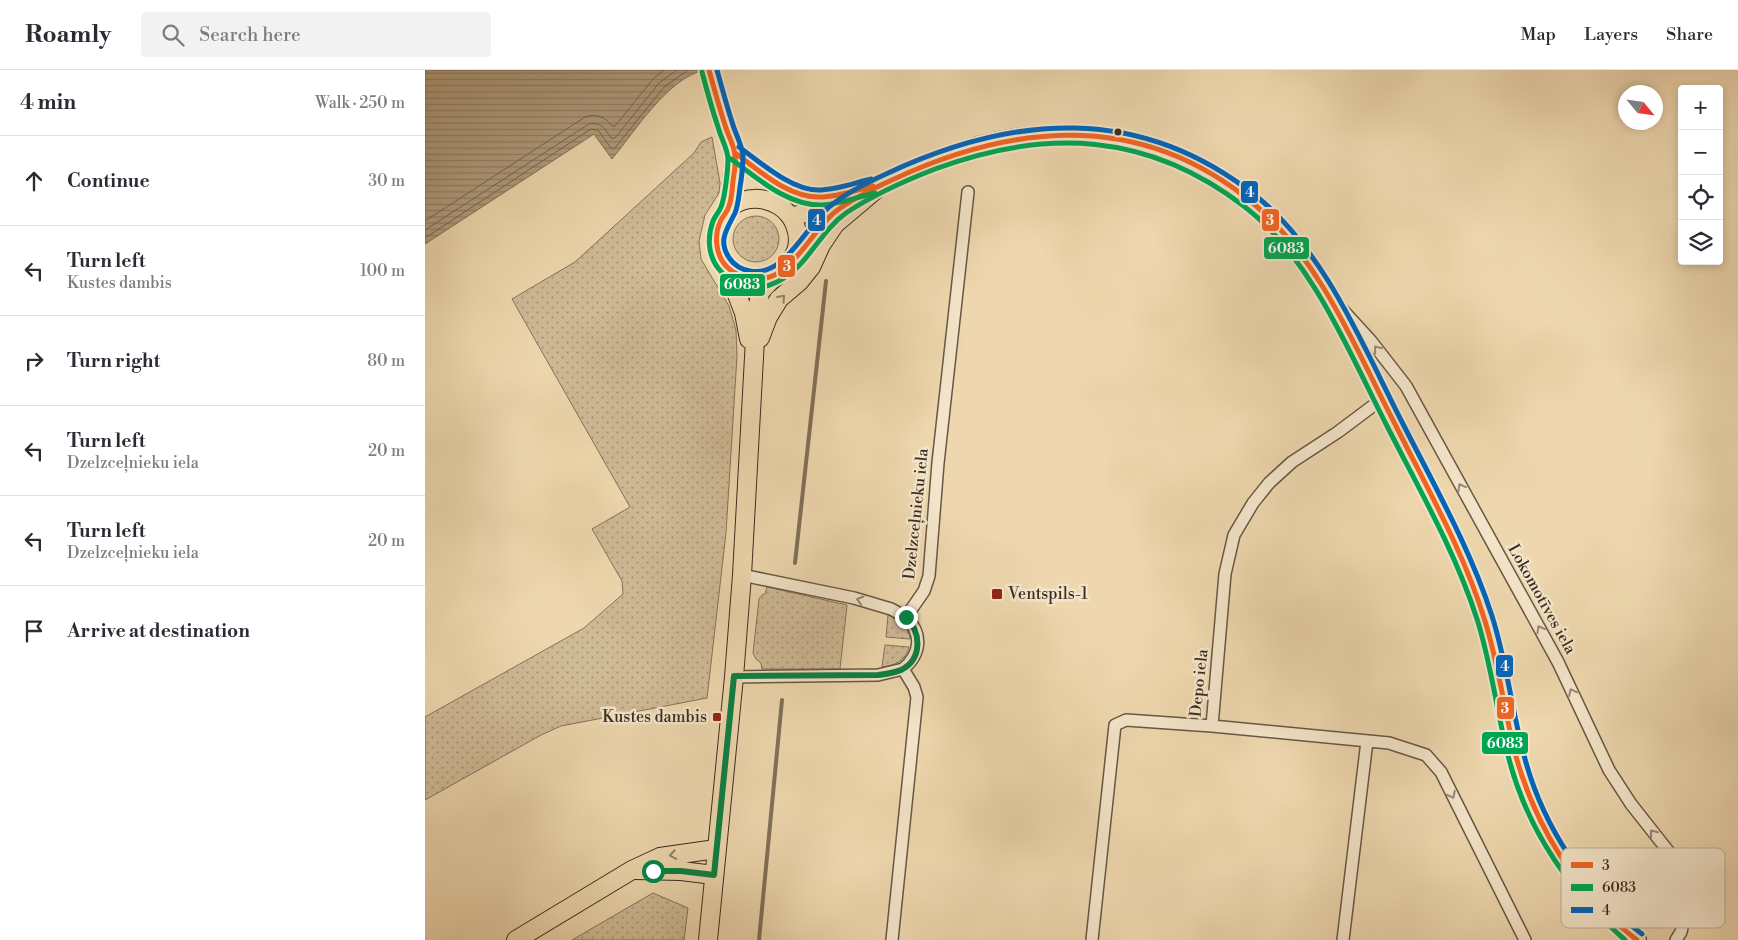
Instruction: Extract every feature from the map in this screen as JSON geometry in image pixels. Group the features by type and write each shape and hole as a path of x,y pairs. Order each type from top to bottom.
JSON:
{"main road":[{"path":"709,70 727,133 735,153 771,201"},
{"path":"792,217 816,210 947,156 977,146 1039,135 1069,134 1125,141 1186,162 1214,176 1238,192 1261,211 1303,258 1325,290 1447,524 1475,589 1494,652 1518,764 1531,803 1545,834 1561,858"},
{"path":"735,153 767,176 796,192 812,197 883,184"},
{"path":"729,210 735,153"},
{"path":"708,940 734,676 742,575 753,357 761,292 774,277 789,265 811,236 832,213 883,184"},
{"path":"753,357 768,317 779,299 799,282 811,267 821,245 835,224 883,184"},
{"path":"753,357 744,313 719,253 716,237 720,222 729,210 742,202 756,198 771,201 783,207 792,217 798,233 797,250 789,265"},
{"path":"726,266 740,276 757,280 774,277"},
{"path":"516,940 632,870 659,857 717,850"},
{"path":"632,870 681,871 714,875"},
{"path":"1623,928 1635,939"}],"street":[{"name":"Dzelzceļnieku iela","path":"906,617 924,591 929,576 938,463 968,192"},
{"name":"Lokomotīves iela","path":"1325,290 1371,341 1406,386 1558,662 1609,770 1631,804 1665,848"},
{"name":"Depo iela","path":"1092,940 1115,725 1126,720 1212,726 1225,574 1234,535 1253,503 1269,483 1293,462 1338,432 1382,399"},
{"path":"734,676 878,675 903,669 916,654 918,643 912,623 906,617 891,609 854,598 742,575"},
{"path":"891,940 917,698 915,687 903,669"},
{"path":"1212,726 1389,743 1426,755 1441,772 1525,940"},
{"path":"1343,940 1367,741"},
{"name":"Lokomotīves iela","path":"1676,940 1682,928"}],"shaded area":[{"path":"712,137 720,183 719,193 705,215 699,241 701,259 729,306 736,330 737,356 726,533 707,698 561,726 541,735 425,800 425,717 584,628 623,594 622,581 592,529 630,507 512,299 575,262 694,153 701,142"},
{"path":"761,216 773,222 778,230 778,248 773,256 765,261 751,262 739,256 734,248 733,234 739,222 747,217"},
{"path":"767,587 847,605 840,669 762,669 761,663 753,653 759,599 765,594"},
{"path":"888,615 897,618 903,623 908,630 910,639 886,637"},
{"path":"885,645 909,647 908,652 899,662 882,667"},
{"path":"653,893 688,908 684,940 572,940"}],"water":[{"path":"425,70 704,70 690,75 665,94 612,159 594,134 425,244"}],"waterway":[{"path":"795,563 826,281"},
{"path":"759,940 782,700"}],"transit line":[{"name":"3","path":"709,70 726,129 734,149 735,160 730,203 717,231 718,250 726,266 736,274 744,277 768,278 780,272 790,264 835,212 877,187 939,161 985,146 1032,138 1078,136 1124,140 1169,153 1213,175 1255,205 1279,228 1300,253 1336,308 1456,546 1467,570 1490,637 1514,749 1522,777 1545,830 1561,856"},
{"name":"4","path":"717,70 743,156 737,205 726,230 724,246 726,253 732,261 739,267 750,271 762,271 773,267 784,259 820,215 849,193 871,181 934,154 981,139 1029,130 1075,128 1122,133 1167,145 1212,166 1256,196 1280,218 1302,244 1340,301 1462,541 1492,616 1502,652 1516,723 1533,784 1543,809 1564,848"},
{"name":"6083","path":"702,72 728,158 722,203 713,221 709,246 718,268 723,274 737,283 762,287 787,276 797,268 828,230 846,213 900,183 976,156 1017,147 1056,143 1095,144 1134,151 1171,164 1208,182 1245,207 1269,228 1290,253 1327,308 1436,521 1458,569 1482,637 1501,727 1518,788 1540,837 1561,870"},
{"name":"4","path":"739,147 776,174 808,189 831,189 871,179"},
{"name":"3","path":"735,153 774,182 808,196 833,196 873,186"},
{"name":"6083","path":"731,159 773,190 797,201 809,204 835,203 875,193"},
{"name":"6083","path":"1612,928 1625,940"},
{"name":"3","path":"1622,928 1637,940"},
{"name":"4","path":"1635,928 1642,934"}],"place":[{"name":"Ventspils-1","path":"997,594"},
{"name":"Kustes dambis","path":"717,717"}],"route":[{"path":"653,871 681,871 714,875 734,676 878,675 895,672 903,669 911,662 916,654 918,645 916,632 912,623 906,617"}]}
